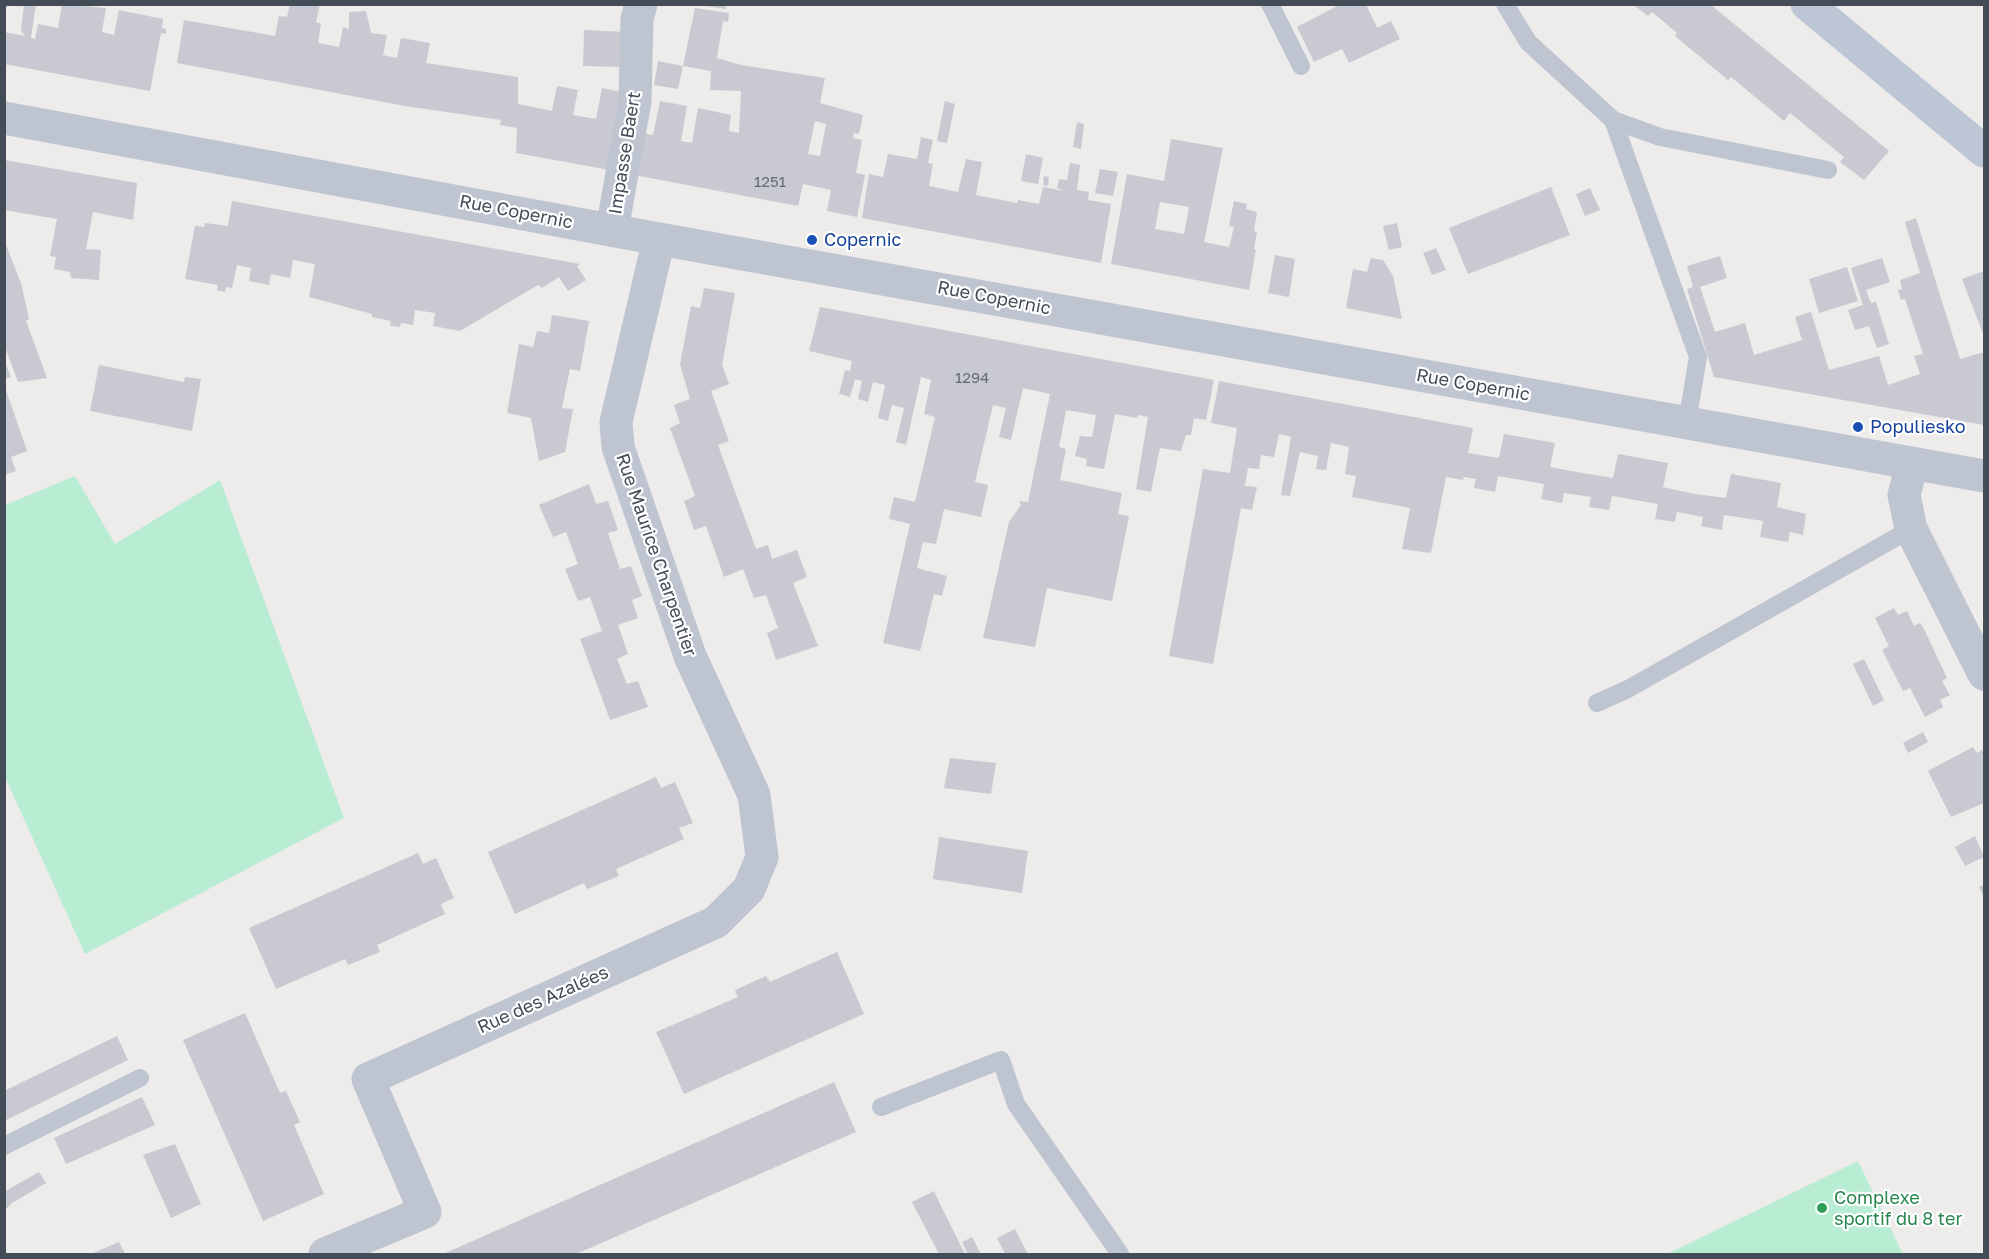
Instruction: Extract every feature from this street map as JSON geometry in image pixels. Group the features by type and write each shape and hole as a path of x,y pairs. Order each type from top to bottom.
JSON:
{"main road":[{"path":"1807,4 1984,151"}],"street":[{"name":"Impasse Baert","path":"612,230 635,101 637,19 641,4"},
{"name":"Rue Copernic","path":"4,118 659,239 1984,476"},
{"name":"Rue Maurice Charpentier","path":"659,239 616,422 618,447 690,656 707,694"},
{"path":"1912,464 1904,495 1911,529 1984,674"},
{"name":"Rue des Azalées","path":"325,1254 425,1212 368,1079 716,922 749,889 762,857 754,795 707,694"}],"lane":[{"path":"1270,4 1300,66"},
{"path":"1505,4 1528,42 1613,120 1660,137 1828,170"},
{"path":"1613,120 1698,357 1687,423"},
{"path":"1597,704 1628,689 1911,529"},
{"path":"881,1107 1001,1060 1016,1104 1120,1254"},
{"path":"4,1146 140,1078"}],"green space":[{"path":"75,476 115,544 220,480 344,818 85,954 5,777 5,505"},
{"name":"Complexe sportif du 8 ter","path":"1858,1161 1903,1254 1667,1254"}],"building":[{"path":"24,4 36,4 31,38 35,39 38,24 58,28 62,4 106,8 102,32 114,35 119,10 163,19 162,28 166,29 166,34 161,33 150,91 4,64 4,32 25,36 21,30"},
{"path":"290,4 320,4 316,22 321,24 318,43 339,47 343,27 349,29 349,12 366,11 371,33 387,35 383,55 397,58 401,38 430,43 426,63 518,77 518,104 552,111 557,86 578,90 573,115 596,119 602,88 622,92 610,170 516,153 517,128 500,125 501,120 405,106 177,63 184,20 275,36 279,16 287,17"},
{"path":"705,4 726,4 726,9 705,6"},
{"path":"1341,4 1366,4 1377,28 1391,21 1400,39 1349,63 1342,49 1314,62 1297,27"},
{"path":"1634,5 1711,5 1889,151 1864,180 1840,162 1844,157 1790,113 1784,121 1731,77 1728,80 1675,36 1677,33 1652,12 1648,16"},
{"path":"695,8 729,13 728,22 723,21 717,58 741,65 825,78 820,103 863,115 859,134 854,133 853,138 862,140 856,173 865,175 857,217 827,211 831,190 803,184 798,206 634,175 642,133 653,135 660,101 687,106 681,141 692,143 698,108 731,115 729,131 739,133 741,91 710,90 711,71 683,66","holes":["815,121 826,124 820,156 808,154"]},
{"path":"584,30 625,32 623,67 583,66"},
{"path":"658,61 683,66 678,89 654,85"},
{"path":"945,101 955,104 947,143 937,141"},
{"path":"1077,122 1084,124 1081,149 1073,147"},
{"path":"921,137 933,140 928,163 933,164 929,186 958,192 966,159 982,162 976,195 1017,203 1018,200 1039,204 1043,187 1065,191 1057,188 1059,179 1067,180 1070,163 1080,165 1077,190 1089,192 1088,200 1111,204 1101,263 862,218 869,174 883,177 888,154 917,159"},
{"path":"1171,139 1223,148 1204,242 1229,247 1234,227 1229,226 1234,201 1247,204 1246,209 1257,212 1254,231 1257,232 1254,249 1256,249 1249,290 1111,264 1127,174 1164,181","holes":["1160,202 1189,207 1184,234 1155,229"]},
{"path":"1026,154 1043,158 1038,184 1021,181"},
{"path":"4,160 137,183 133,220 93,212 86,249 101,250 99,280 71,278 70,272 54,269 56,257 50,256 57,219 4,210"},
{"path":"1100,169 1118,172 1113,196 1095,193"},
{"path":"1044,176 1049,177 1048,186 1043,185"},
{"path":"1551,187 1570,235 1468,274 1449,228"},
{"path":"1590,188 1600,210 1585,216 1576,194"},
{"path":"232,201 580,264 577,266 586,280 568,291 559,277 542,288 538,285 460,331 433,326 435,313 415,310 413,325 401,323 400,327 390,326 391,321 372,317 372,314 309,297 315,264 293,260 290,278 271,274 269,285 249,281 251,268 237,265 232,288 226,287 225,292 217,290 218,285 185,279 195,226 204,227 205,223 228,226"},
{"path":"1916,218 1960,359 1984,352 1984,425 1714,377 1687,289 1693,287 1687,266 1720,256 1727,278 1700,287 1715,332 1745,323 1754,355 1802,340 1795,317 1811,312 1829,370 1879,356 1888,385 1920,374 1914,356 1923,354 1905,299 1901,300 1898,290 1902,289 1900,280 1920,273 1905,222"},
{"path":"1397,223 1402,247 1389,250 1383,226"},
{"path":"4,240 21,283 29,319 26,321 47,378 18,382 4,344"},
{"path":"1436,248 1446,270 1432,275 1423,253"},
{"path":"1275,255 1295,259 1289,297 1268,293"},
{"path":"1371,258 1383,260 1393,276 1402,319 1346,308 1353,269 1367,272"},
{"path":"1882,258 1890,282 1866,290 1871,303 1876,302 1889,344 1877,348 1869,326 1855,330 1848,310 1863,305 1851,268"},
{"path":"1847,267 1858,301 1819,313 1809,279"},
{"path":"1984,271 1984,336 1962,279"},
{"path":"704,288 735,293 722,365 729,384 711,391 729,441 718,445 756,549 768,545 772,559 797,550 807,577 793,583 818,646 776,660 767,633 778,628 766,595 754,598 743,569 724,577 706,526 694,530 684,501 695,496 670,428 680,423 674,405 690,399 680,364 691,306 700,308"},
{"path":"820,307 1214,380 1206,420 1194,418 1191,435 1186,435 1181,451 1160,448 1151,492 1136,489 1148,417 1138,415 1137,418 1115,414 1104,469 1086,466 1087,459 1075,456 1080,436 1092,437 1096,415 1066,410 1059,447 1066,449 1060,480 1122,493 1118,514 1129,516 1112,601 1047,588 1035,647 983,638 1009,522 1021,505 1019,501 1028,502 1050,394 1023,388 1011,440 999,437 1006,408 993,405 975,482 988,485 981,517 944,509 936,544 923,542 917,568 947,576 942,596 934,594 920,651 883,643 910,524 889,519 894,497 915,502 935,417 924,414 931,380 921,377 906,445 896,442 904,408 892,405 888,421 878,418 885,385 873,382 868,402 858,399 862,381 855,379 850,397 839,394 845,370 850,371 852,361 809,351"},
{"path":"552,315 589,321 580,371 570,369 562,408 573,409 565,452 539,461 531,418 507,413 519,344 533,347 537,331 549,333"},
{"path":"4,359 11,377 4,379"},
{"path":"99,365 184,382 185,377 201,379 192,431 90,411"},
{"path":"1219,381 1473,428 1468,453 1499,458 1504,434 1555,443 1550,467 1582,473 1613,478 1618,454 1668,463 1663,487 1695,494 1726,498 1731,474 1781,483 1777,507 1806,514 1803,535 1790,532 1788,542 1760,537 1763,521 1724,515 1722,530 1701,526 1703,517 1677,512 1675,522 1655,519 1658,504 1612,496 1609,510 1589,507 1591,497 1564,493 1562,503 1541,499 1544,484 1498,476 1495,492 1474,488 1476,479 1464,477 1463,480 1446,477 1431,553 1402,549 1410,508 1352,497 1356,476 1345,474 1349,447 1331,443 1326,470 1316,469 1318,456 1300,452 1290,496 1281,495 1291,437 1279,434 1274,457 1261,455 1259,469 1248,468 1245,486 1257,487 1252,510 1241,508 1213,664 1169,656 1203,469 1230,473 1237,428 1211,423"},
{"path":"4,384 27,451 11,457 16,471 4,475"},
{"path":"589,484 596,504 608,501 618,530 608,533 620,569 631,566 642,596 632,600 638,618 618,625 628,654 617,659 627,684 638,681 648,707 610,720 580,639 602,631 590,597 578,601 565,569 578,564 566,532 553,537 539,505"},
{"path":"1894,608 1898,615 1907,611 1914,626 1920,623 1947,678 1942,681 1950,695 1940,700 1943,707 1925,717 1910,688 1903,691 1882,650 1889,646 1875,618"},
{"path":"1864,659 1884,700 1873,706 1853,664"},
{"path":"1923,732 1928,742 1908,753 1903,743"},
{"path":"1973,747 1977,753 1984,749 1984,803 1951,817 1928,771"},
{"path":"950,758 996,763 991,794 944,788"},
{"path":"656,777 661,788 675,782 693,823 679,828 684,839 616,869 619,876 587,889 584,883 515,914 488,852"},
{"path":"1975,836 1984,857 1965,866 1955,847"},
{"path":"939,837 1028,851 1022,893 933,879"},
{"path":"418,853 423,864 436,858 454,898 441,904 445,914 377,945 380,952 348,965 345,959 276,989 249,928"},
{"path":"1984,885 1984,898 1979,887"},
{"path":"837,952 864,1014 684,1094 656,1032 738,997 735,990 766,976 770,982"},
{"path":"245,1013 280,1093 286,1091 300,1122 294,1125 324,1194 263,1221 183,1040"},
{"path":"117,1036 128,1060 4,1121 4,1091"},
{"path":"834,1082 856,1132 576,1254 443,1254"},
{"path":"142,1097 155,1125 66,1164 54,1138"},
{"path":"175,1144 201,1204 171,1218 143,1155"},
{"path":"39,1172 46,1183 12,1203 4,1211 4,1192"},
{"path":"934,1191 965,1254 939,1254 912,1202"},
{"path":"1015,1229 1028,1254 1005,1254 997,1238"},
{"path":"972,1237 981,1254 968,1254 962,1242"},
{"path":"119,1242 125,1254 91,1254"}],"place":[{"name":"Copernic","path":"812,240"},
{"name":"Populiesko","path":"1858,427"},
{"name":"Complexe sportif du 8 ter","path":"1822,1208"}]}
